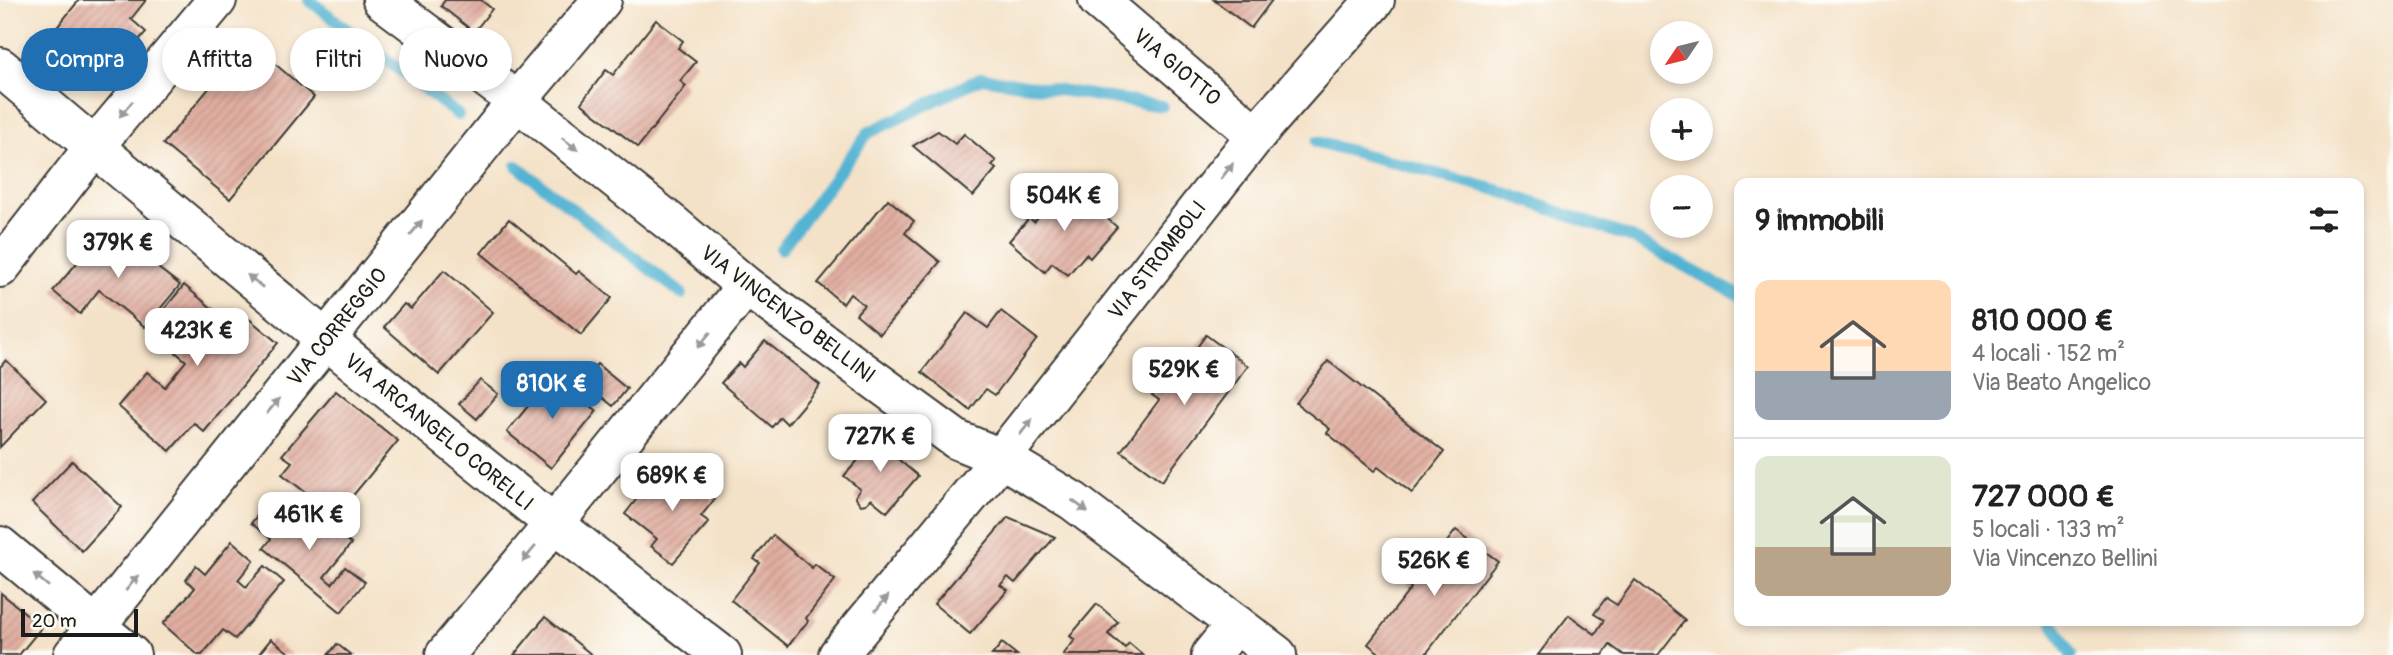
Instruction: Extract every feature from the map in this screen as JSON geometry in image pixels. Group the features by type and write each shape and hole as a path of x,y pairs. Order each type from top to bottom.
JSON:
{"street":[{"path":"0,268 94,147 217,0"},
{"name":"VIA VINCENZO BELLINI","path":"382,0 517,101 676,226 746,286 957,440 1001,458 1073,501 1277,655"},
{"name":"VIA CORREGGIO","path":"72,655 517,101 602,0"},
{"name":"VIA GIOTTO","path":"1098,0 1256,135"},
{"name":"VIA STROMBOLI","path":"838,655 1001,458 1256,135 1375,0"},
{"name":"VIA ARCANGELO CORELLI","path":"0,67 326,340 554,525 722,655"},
{"path":"445,655 554,525 746,286"},
{"path":"0,546 131,655"},
{"path":"1211,655 1236,624"}],"building":[{"path":"79,0 146,0 131,19 141,28 56,28"},
{"path":"445,0 481,0 492,9 477,28 469,28 441,6"},
{"path":"1214,0 1272,0 1251,28"},
{"path":"656,20 683,41 678,48 696,62 680,81 686,86 638,147 581,103 606,70 613,75"},
{"path":"276,65 290,77 290,91 307,91 314,97 230,199 163,144 207,91 276,91"},
{"path":"938,131 955,144 964,134 996,161 992,165 996,169 973,196 913,146"},
{"path":"1067,184 1117,227 1090,258 1086,254 1068,275 1052,263 1045,272 1009,241 1029,218 1034,222"},
{"path":"888,199 914,221 905,233 940,262 880,334 856,314 864,305 850,294 843,304 818,283"},
{"path":"509,219 576,274 579,271 612,298 581,335 481,253"},
{"path":"107,228 180,285 145,327 99,290 80,314 53,291"},
{"path":"444,270 493,312 439,375 384,327 404,304 411,309"},
{"path":"184,285 232,325 242,313 278,343 204,432 194,423 170,451 118,406 147,372 165,387 186,361 148,329"},
{"path":"1001,311 1037,339 995,395 986,389 970,410 922,372 967,313 988,328"},
{"path":"1206,335 1248,366 1162,481 1121,451 1159,400 1152,395 1176,363 1182,368"},
{"path":"765,341 820,385 787,424 780,417 772,427 721,383 739,363 743,367"},
{"path":"6,360 46,399 0,447 0,367"},
{"path":"1328,361 1444,452 1412,493 1378,467 1374,471 1327,433 1330,429 1296,403"},
{"path":"597,364 627,389 613,406 582,381"},
{"path":"553,375 597,411 551,468 507,432"},
{"path":"480,380 498,394 477,419 459,404"},
{"path":"336,391 398,441 336,516 282,474 292,462 282,455"},
{"path":"874,431 894,449 891,453 918,476 887,512 871,499 861,505 855,497 860,489 844,476 860,458 855,454"},
{"path":"72,461 122,507 82,551 32,503"},
{"path":"673,466 714,500 701,516 709,522 673,563 651,546 657,539 625,514 643,491 648,496"},
{"path":"273,497 300,520 304,515 312,522 317,516 351,544 324,577 332,584 345,567 365,582 341,612 264,548 271,539 251,523"},
{"path":"1008,517 1055,537 1015,583 1008,577 1000,585 1008,590 970,634 934,604"},
{"path":"1456,530 1498,561 1425,655 1382,655 1368,644 1411,588 1406,583 1425,558 1431,563"},
{"path":"773,535 812,568 815,564 835,580 788,646 731,600 760,563 754,559"},
{"path":"232,541 254,560 238,580 246,587 265,566 284,582 235,639 223,630 202,655 198,655 163,624 195,588 186,580 196,566 205,574"},
{"path":"1635,580 1685,620 1658,655 1624,655 1610,645 1603,655 1538,655 1569,615 1595,634 1604,620 1594,614 1606,598 1617,605"},
{"path":"1,593 42,627 19,655 0,655"},
{"path":"1097,604 1118,622 1108,634 1125,648 1129,643 1143,655 1063,655 1075,640 1070,636"},
{"path":"545,617 592,655 514,655"},
{"path":"271,639 292,655 258,655"},
{"path":"1002,643 1017,655 992,655"},
{"path":"337,644 351,655 328,655"}],"waterway":[{"path":"309,0 458,115"},
{"path":"781,249 868,133 981,78 1162,106"},
{"path":"1317,142 1497,190 1632,238 1734,293"},
{"path":"517,166 682,294"},
{"path":"2055,626 2071,655"}]}
